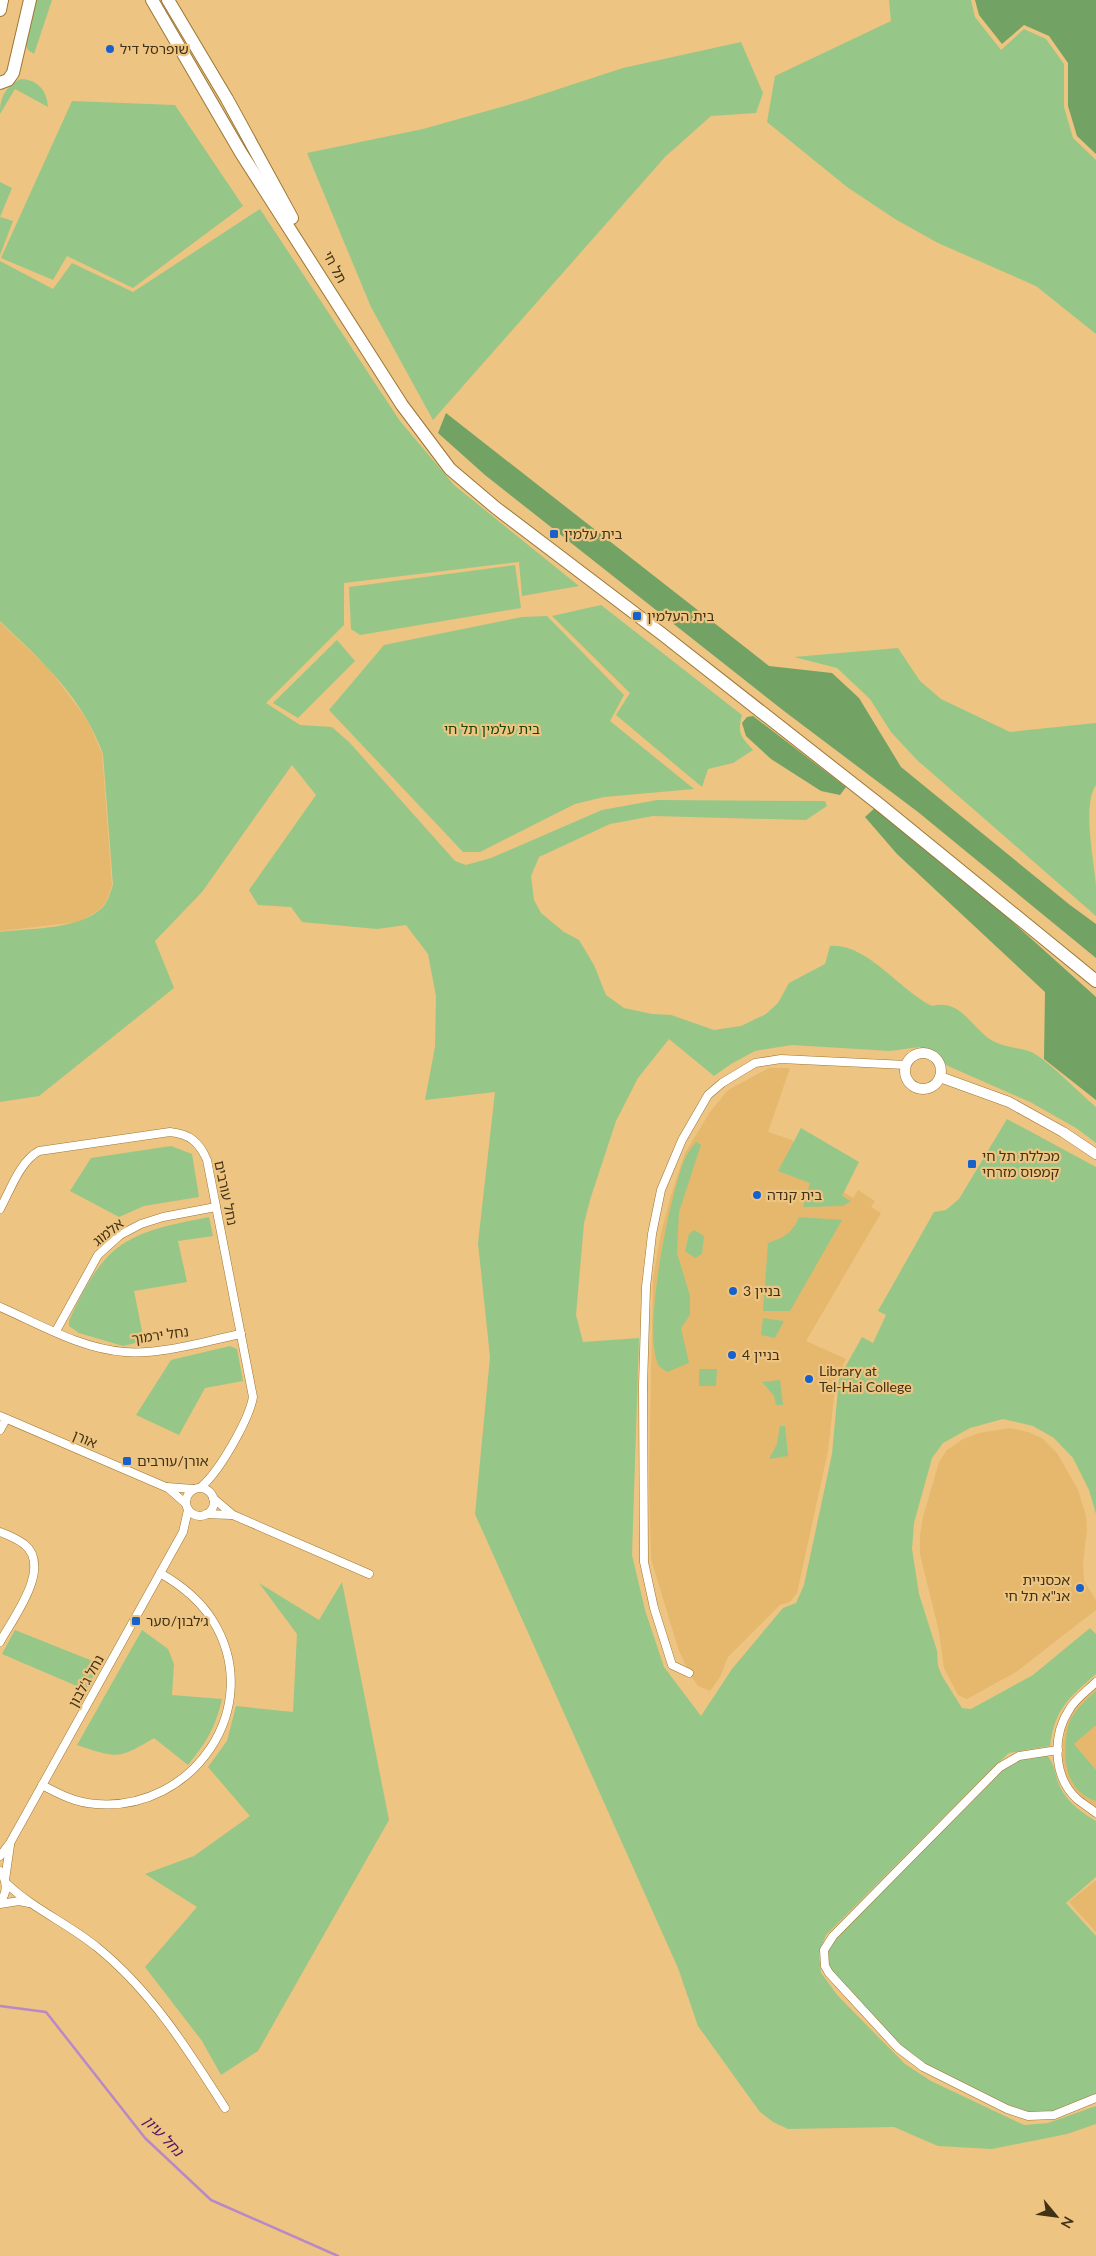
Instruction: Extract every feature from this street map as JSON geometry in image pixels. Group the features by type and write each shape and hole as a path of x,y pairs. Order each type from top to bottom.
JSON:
{"highway":[{"path":"0,10 2,0"},
{"path":"1,84 8,80 13,73 30,0"},
{"name":"תל חי","path":"152,0 241,153 334,297"},
{"name":"תל חי","path":"168,0 258,154 334,297"},
{"path":"334,297 402,405 438,454 464,483 662,634 880,805 1096,981"}],"street":[{"path":"916,1054 931,1054 941,1066 940,1077 930,1088 919,1088 910,1083 906,1077 906,1065 916,1054"},
{"path":"689,1673 672,1665 654,1608 644,1562 643,1386 646,1287 652,1234 661,1190 682,1140 708,1095 722,1083 755,1063 781,1059 906,1065"},
{"path":"940,1077 1009,1102 1063,1132 1096,1154"},
{"name":"נחל עורבים","path":"0,1209 32,1154 39,1151 170,1132 182,1133 195,1140 202,1148 207,1160 253,1397 246,1418 216,1472 212,1486 213,1496"},
{"name":"אלמוג","path":"56,1331 98,1255 120,1235 141,1224 163,1217 216,1207"},
{"name":"נחל ירמוך","path":"0,1307 91,1346 125,1352 142,1352 241,1334"},
{"path":"0,1430 3,1418"},
{"name":"אורן","path":"3,1418 160,1485 174,1493 187,1507"},
{"name":"נחל עורבים","path":"197,1488 216,1472"},
{"name":"אורן","path":"160,1485 173,1488 197,1488"},
{"path":"233,1515 203,1515 187,1507 186,1496 197,1488 213,1496 233,1515 369,1574"},
{"path":"203,1515 213,1506 213,1496"},
{"name":"נחל ג'לבון","path":"183,1532 187,1507"},
{"name":"נחל ג'לבון","path":"0,1856 10,1843 183,1532 194,1520 203,1515"},
{"path":"0,1532 26,1545 33,1554 36,1566 34,1580 0,1642"},
{"path":"42,1785 63,1796 94,1804 119,1804 145,1800 160,1794 187,1776 198,1766 216,1739 223,1726 230,1689 227,1656 221,1637 213,1622 195,1598 160,1573"},
{"path":"1096,1682 1069,1708 1060,1732 1058,1750 1060,1770 1070,1791 1077,1799 1096,1813"},
{"path":"1058,1750 1018,1756 1008,1760 994,1772 833,1936 824,1950 824,1958 825,1966 840,1986 865,2010 898,2048 922,2067 1007,2110 1028,2116 1054,2115 1096,2098"},
{"name":"נחל ג'לבון","path":"0,1903 5,1893 10,1843"},
{"path":"0,1871 5,1881 31,1903 100,1949 133,1980 151,2000 182,2042 225,2108"},
{"path":"0,1903 19,1901 31,1903"}],"shaded area":[{"path":"0,622 50,670 88,721 102,754 112,885 106,902 99,910 79,922 0,931"},
{"path":"769,1068 790,1068 768,1132 792,1140 809,1170 853,1198 858,1190 875,1201 871,1207 881,1213 806,1341 846,1359 836,1379 828,1451 797,1593 790,1602 780,1605 728,1657 720,1677 710,1691 698,1686 689,1673 678,1648 651,1559 649,1474 653,1278 661,1233 685,1153 710,1112 728,1090"},
{"path":"1010,1428 1028,1432 1042,1438 1057,1453 1078,1490 1086,1516 1087,1530 1083,1563 1084,1581 1096,1600 1096,1610 1016,1672 967,1699 958,1695 944,1668 939,1632 920,1554 923,1517 939,1462 947,1450 963,1439 979,1433"},
{"path":"1096,1687 1096,1808 1080,1797 1073,1789 1067,1778 1061,1758 1066,1723 1080,1701"},
{"path":"1096,1880 1096,1932 1069,1902"}],"green space":[{"path":"36,0 52,0 34,54 28,50 26,45"},
{"path":"889,0 971,0 975,17 1001,50 1024,29 1046,39 1064,64 1064,107 1073,138 1096,160 1096,334 1036,286 938,243 895,219 847,187 767,122 775,76 891,21"},
{"path":"975,0 1096,0 1096,154 1077,136 1068,106 1068,63 1049,36 1024,25 1002,44 979,15"},
{"path":"741,42 763,93 756,113 711,116 665,157 433,420 371,307 307,153 423,129 522,101 623,68"},
{"path":"20,79 36,83 40,87 46,95 48,107 15,89 0,114 4,94"},
{"path":"72,101 175,105 243,206 133,288 67,256 53,280 1,258"},
{"path":"0,182 12,188 0,217"},
{"path":"260,209 400,421 454,485 579,586 522,596 519,562 344,583 344,625 266,703 300,725 332,727 350,743 455,861 466,865 491,858 602,810 657,800 825,801 827,806 806,820 653,816 610,824 539,857 531,876 534,900 541,913 564,932 579,940 594,965 606,995 624,1008 652,1014 671,1015 714,1030 741,1026 766,1014 778,1003 789,983 825,964 830,946 843,947 870,959 908,990 932,1006 950,1006 957,1009 994,1042 1025,1050 1043,1059 1096,1107 1096,1143 1076,1128 1030,1102 948,1066 920,1047 890,1051 792,1045 755,1051 714,1076 669,1039 638,1078 616,1121 584,1223 576,1315 583,1342 639,1338 632,1555 645,1610 664,1667 701,1716 732,1669 783,1608 796,1603 804,1585 832,1454 839,1378 862,1337 873,1343 886,1315 878,1311 934,1212 946,1210 959,1199 1007,1119 1096,1167 1096,1514 1089,1490 1073,1458 1054,1438 1033,1426 1003,1419 970,1428 943,1443 932,1458 914,1523 912,1549 919,1594 937,1651 938,1666 962,1708 971,1709 1033,1675 1090,1628 1096,1634 1096,1674 1065,1705 1056,1722 1050,1746 1009,1753 826,1935 819,1953 821,1973 838,1996 905,2064 931,2081 1024,2125 1048,2123 1096,2106 1096,2124 1067,2134 992,2149 938,2146 894,2127 788,2129 773,2122 760,2112 698,2026 678,1968 475,1514 490,1357 478,1243 495,1092 425,1100 435,1047 436,996 428,954 406,925 377,929 302,922 291,907 258,905 249,890 316,795 292,765 202,892 155,941 174,988 39,1096 0,1102 0,932 58,926 86,918 98,912 106,903 113,885 103,754 95,734 60,681 0,621 0,261 53,289 72,263 133,292"},
{"path":"0,217 13,221 0,255"},
{"path":"446,413 769,666 832,673 859,698 901,767 1070,905 1096,924 1096,958 918,812 784,711 485,475 438,433"},
{"path":"515,565 521,608 360,635 351,629 349,587"},
{"path":"601,605 742,715 740,731 753,750 733,763 708,769 702,787 616,715 630,693 552,616"},
{"name":"בית עלמין תל חי","path":"547,616 624,695 610,721 694,789 604,797 575,804 480,852 463,852 329,710 384,645 522,617"},
{"path":"337,640 355,661 298,718 273,703"},
{"path":"898,648 920,681 941,699 1010,732 1096,723 1096,785 1092,794 1089,819 1096,885 1096,916 917,760 891,732 870,699 837,668 794,657"},
{"path":"753,716 846,787 840,795 821,791 771,759 746,736 742,723 747,717"},
{"path":"876,807 986,898 1096,997 1096,1100 1044,1059 1045,992 897,854 865,817"},
{"path":"801,1128 859,1162 842,1196 851,1201 843,1206 803,1207 810,1183 778,1171"},
{"path":"696,1142 701,1145 679,1212 677,1253 690,1296 690,1315 681,1328 689,1363 667,1372 658,1364 654,1347 653,1323 656,1293 672,1201 685,1158"},
{"path":"171,1146 192,1154 199,1197 144,1206 119,1217 70,1191 91,1158"},
{"path":"209,1217 213,1236 178,1241 187,1282 134,1291 144,1341 123,1346 79,1333 69,1326 69,1321 94,1273 107,1257 121,1245 157,1229"},
{"path":"799,1217 842,1220 790,1311 763,1311 768,1243 787,1234 797,1223"},
{"path":"694,1230 704,1236 702,1254 695,1258 685,1251 689,1234"},
{"path":"763,1318 784,1321 775,1338 761,1335"},
{"path":"230,1346 237,1349 243,1381 205,1388 179,1435 136,1415 171,1360"},
{"path":"699,1369 717,1369 716,1386 699,1386"},
{"path":"780,1380 783,1405 776,1405 774,1396 762,1382"},
{"path":"780,1426 785,1426 788,1456 769,1459 777,1444"},
{"path":"342,1582 389,1820 258,2051 221,2075 202,2041 145,1967 197,1907 145,1874 194,1856 250,1816 208,1767 227,1741 236,1706 293,1712 297,1634 259,1583 319,1620"},
{"path":"15,1630 100,1664 86,1690 2,1654"},
{"path":"142,1630 168,1649 174,1664 172,1695 222,1699 210,1734 188,1765 154,1738 132,1750 117,1755 77,1745"},
{"path":"1096,1691 1096,1725 1074,1744 1096,1770 1096,1801 1080,1792 1074,1785 1067,1768 1065,1749 1070,1720 1081,1705"},
{"path":"1046,1754 1052,1762 1063,1793 1078,1809 1096,1821 1096,1877 1066,1903 1096,1936 1096,2095 1053,2112 1020,2112 924,2064 900,2045 827,1965 827,1951 830,1944 1001,1769 1019,1758"}],"waterway":[{"name":"נחל עיון","path":"0,2006 46,2012 145,2138 211,2200 338,2256"}],"place":[{"name":"שופרסל דיל","path":"110,49"},
{"name":"בית עלמין","path":"554,534"},
{"name":"בית העלמין","path":"637,616"},
{"name":"מכללת תל חי קמפוס מזרחי","path":"972,1164"},
{"name":"בית קנדה","path":"757,1195"},
{"name":"בניין 3","path":"733,1291"},
{"name":"בניין 4","path":"732,1355"},
{"name":"Library at Tel-Hai College","path":"809,1379"},
{"name":"אורן/עורבים","path":"127,1461"},
{"name":"אכסניית אנ\"א תל חי","path":"1080,1588"},
{"name":"ג׳לבון/סער","path":"136,1621"}]}
